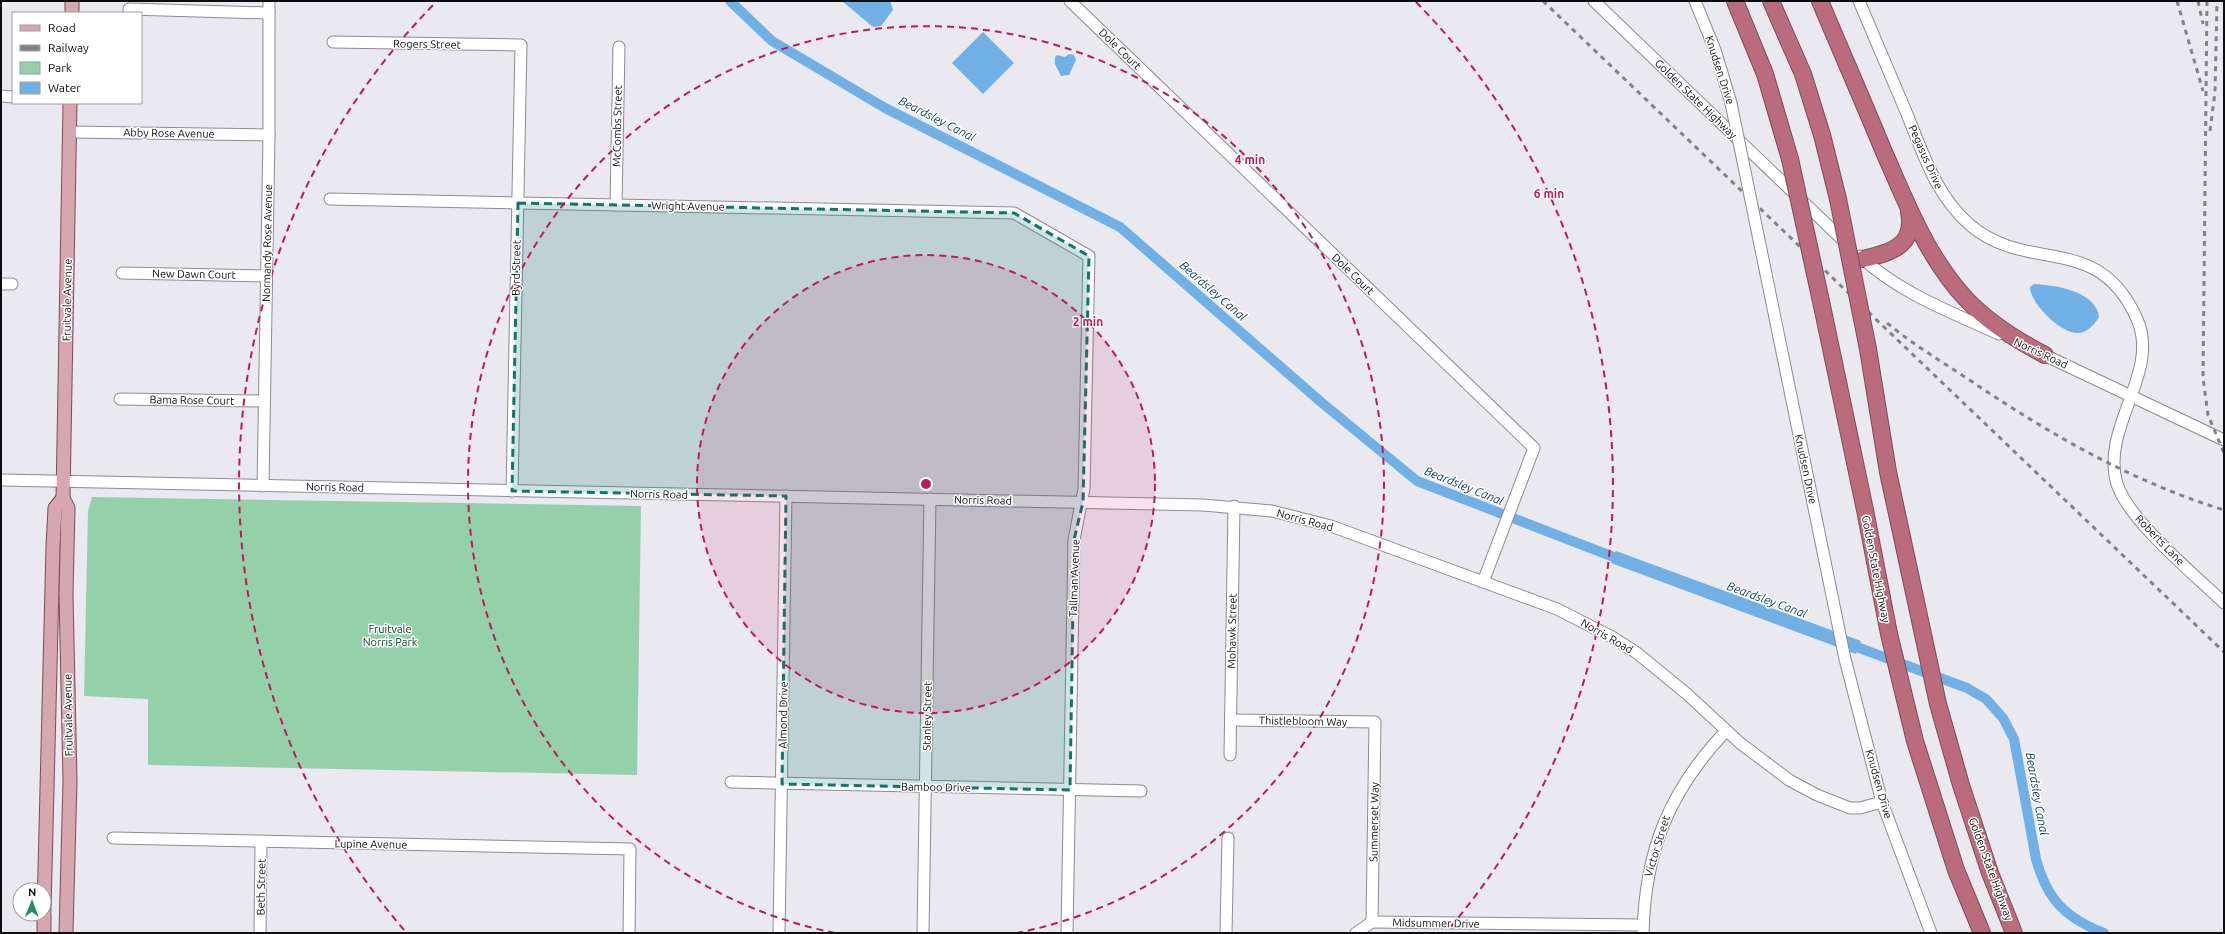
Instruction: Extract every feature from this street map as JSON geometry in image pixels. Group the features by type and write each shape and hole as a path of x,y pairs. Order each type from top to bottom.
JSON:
{"highway":[{"name":"Golden State Highway","path":"1735,1 1765,74 1790,159 1866,510 1889,634 1915,741 1954,863 1982,933"},
{"name":"Golden State Highway","path":"1770,1 1803,74 1822,135 1838,199 1868,349 1888,472 1928,650 1938,704 1961,785 1990,873 2014,933"},
{"path":"1820,1 1908,207 1936,261 1967,300 2005,333 2045,355"},
{"path":"1863,259 1889,253 1904,241 1911,223 1908,207"}],"main road":[{"path":"72,1 72,12"},
{"name":"Fruitvale Avenue","path":"66,933 70,781 66,594 68,508 63,498 70,104"},
{"name":"Fruitvale Avenue","path":"45,882 55,508 63,498"},
{"path":"48,730 69,730"},
{"path":"44,922 44,933"}],"street":[{"name":"Normandy Rose Avenue","path":"263,486 269,135 269,1"},
{"name":"Dole Court","path":"1070,1 1534,448 1483,582"},
{"name":"Golden State Highway","path":"1594,1 1863,259"},
{"name":"Knudsen Drive","path":"1695,1 1715,50 1731,103 1845,659 1882,802 1931,933"},
{"name":"Pegasus Drive","path":"1859,1 1936,183 1958,213 1971,226 1998,242 2033,253 2066,257 2091,267 2114,284 2124,295 2138,321 2142,343 2138,375 2130,395"},
{"path":"129,9 269,13"},
{"name":"Rogers Street","path":"333,42 520,45"},
{"name":"Byrd Street","path":"512,490 520,45"},
{"name":"McCombs Street","path":"616,205 619,47"},
{"path":"1,96 12,97"},
{"name":"Abby Rose Avenue","path":"70,132 269,135"},
{"name":"Wright Avenue","path":"330,199 1014,213 1041,228"},
{"name":"Tallman Avenue","path":"1041,228 1089,256 1083,502 1074,540 1067,933"},
{"name":"Norris Road","path":"1863,259 1912,294 2224,440"},
{"name":"New Dawn Court","path":"122,273 266,276"},
{"name":"Roberts Lane","path":"2130,395 2122,416 2116,448 2117,484 2130,509 2146,528 2224,603"},
{"name":"Bama Rose Court","path":"120,399 264,401"},
{"name":"Norris Road","path":"1,480 1083,502 1234,506 1279,512 1331,526 1557,609 1612,637 1662,671 1726,731 1764,763 1817,795 1850,808 1860,808 1882,802"},
{"name":"Almond Drive","path":"779,933 786,496"},
{"name":"Stanley Street","path":"923,933 930,499"},
{"name":"Mohawk Street","path":"1230,755 1234,506"},
{"name":"Thistlebloom Way","path":"1231,720 1375,722"},
{"name":"Summerset Way","path":"1372,922 1375,722"},
{"name":"Victor Street","path":"1643,929 1646,882 1651,860 1667,813 1678,792 1707,752 1726,731"},
{"name":"Bamboo Drive","path":"731,782 1141,791"},
{"name":"Lupine Avenue","path":"112,838 630,849 629,933"},
{"path":"1226,933 1228,838"},
{"name":"Beth Street","path":"260,933 261,842"},
{"path":"1356,933 1372,922"},
{"name":"Midsummer Drive","path":"1372,922 1643,929"}],"highlighted area":[{"path":"518,203 1014,213 1089,256 1083,502 1074,540 1070,790 782,784 786,496 512,491"}],"green space":[{"name":"Fruitvale Norris Park","path":"92,497 641,506 637,775 148,765 148,699 84,696 88,511"}],"water":[{"path":"842,1 890,1 893,10 881,26 873,27"},
{"path":"983,32 1014,63 983,94 952,63"},
{"path":"1069,54 1074,55 1076,60 1069,75 1061,76 1055,64 1055,57 1057,55 1065,57"},
{"path":"2034,284 2063,288 2083,295 2091,301 2096,308 2099,317 2090,328 2081,333 2070,332 2062,328 2040,309 2031,294 2030,287"},
{"path":"1616,551 1861,641 1856,654 1611,563"}],"waterway":[{"name":"Beardsley Canal","path":"730,1 772,41 885,108 1120,227 1321,402 1417,481 1624,561"},
{"name":"Beardsley Canal","path":"1846,643 1967,688 1986,699 2003,718 2014,739 2036,859 2040,873 2052,896 2068,914 2078,921 2104,933"}],"railway":[{"path":"1543,1 2224,652"},
{"path":"2177,1 2203,91"},
{"path":"2198,1 2203,24"},
{"path":"2207,1 2203,378 2208,415 2224,453"},
{"path":"2210,131 2215,92 2217,1"},
{"path":"1887,323 1908,339 2004,403 2094,456 2158,486 2190,499 2224,510"}]}
